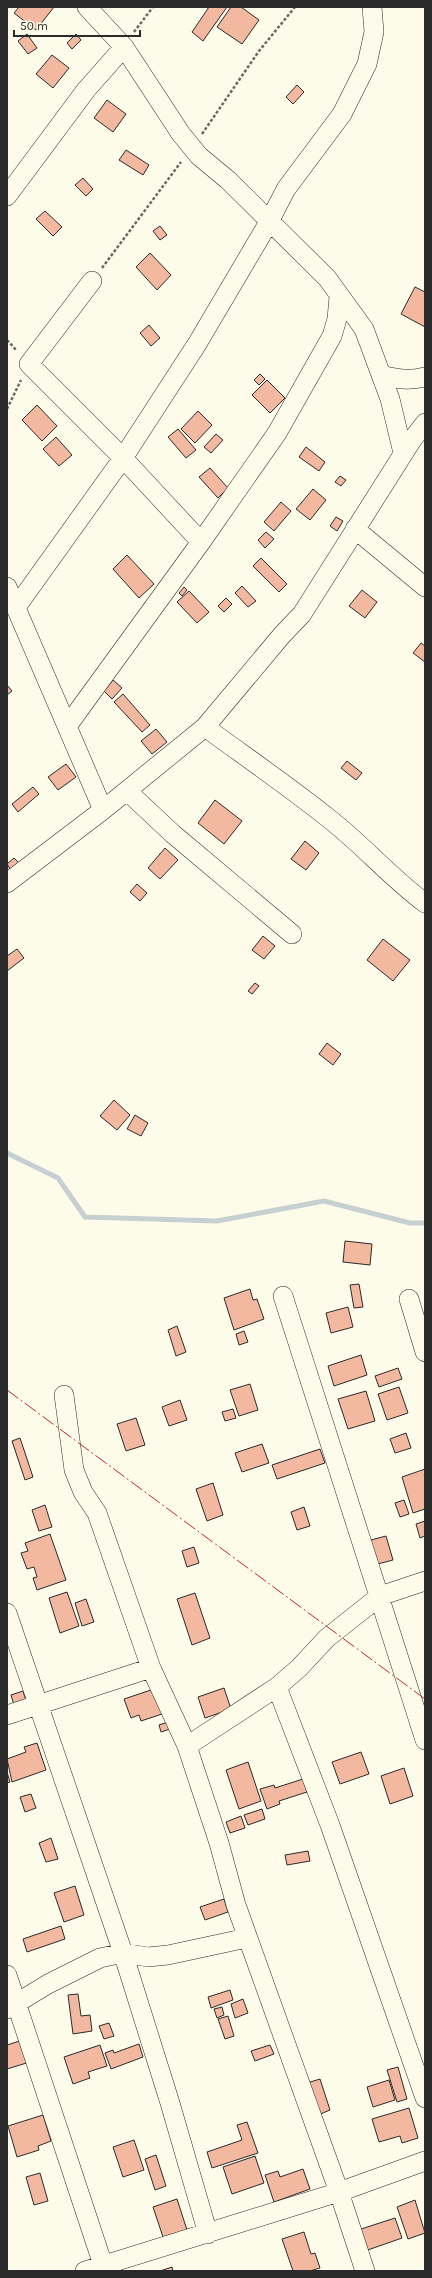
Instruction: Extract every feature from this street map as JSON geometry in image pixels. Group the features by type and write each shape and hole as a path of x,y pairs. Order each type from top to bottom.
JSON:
{"street":[{"path":"87,7 124,47 181,134 199,156 228,180 327,278 364,329 390,399 403,453"},
{"path":"17,606 123,458 197,344 269,222 286,189 342,114 367,64 374,32 372,7"},
{"path":"7,196 86,90 124,47"},
{"path":"92,281 29,364 123,458 201,542"},
{"path":"68,725 201,542 276,433 332,336 337,319 339,296"},
{"path":"381,375 396,379 413,380 425,377"},
{"path":"7,882 103,810 205,727 282,635 302,614 324,582 355,529 403,453 425,423"},
{"path":"355,529 425,587"},
{"path":"7,586 17,606 103,810"},
{"path":"205,727 327,817 362,846 404,888 425,903"},
{"path":"127,790 173,834 292,934"},
{"path":"283,1296 425,1740"},
{"path":"409,1299 425,1352"},
{"path":"64,1395 74,1470 83,1492 97,1513 151,1668 188,1746 247,1938 339,2192 365,2271"},
{"path":"188,1746 277,1687 299,1668 327,1638 380,1596 425,1581"},
{"path":"7,1613 123,1953 170,2103 208,2234"},
{"path":"7,1715 151,1668"},
{"path":"277,1687 330,1824 425,2098"},
{"path":"12,2006 79,1968 100,1958 123,1953 148,1957 168,1955 247,1938"},
{"path":"7,1975 12,2006 104,2268"},
{"path":"85,2271 104,2268 339,2192 425,2161"}],"path":[{"path":"124,47 153,7"},
{"path":"7,408 29,364"}],"building":[{"path":"19,7 54,7 36,30 14,13"},
{"path":"209,7 227,7 203,41 192,32"},
{"path":"231,7 241,7 259,20 242,44 217,27"},
{"path":"27,34 37,48 28,54 18,41"},
{"path":"76,34 81,40 72,49 67,43"},
{"path":"52,55 69,68 53,88 36,74"},
{"path":"297,85 304,92 293,104 286,97"},
{"path":"107,100 126,114 113,132 94,118"},
{"path":"126,150 149,165 143,175 119,160"},
{"path":"83,178 93,189 86,196 75,185"},
{"path":"45,211 62,227 53,236 36,219"},
{"path":"160,226 167,235 160,240 153,231"},
{"path":"150,253 171,275 157,290 136,267"},
{"path":"415,287 425,292 425,327 401,314"},
{"path":"149,325 160,338 151,346 140,333"},
{"path":"260,374 265,379 259,385 254,380"},
{"path":"267,380 285,398 270,413 252,395"},
{"path":"37,405 57,426 42,441 22,420"},
{"path":"198,411 212,425 195,443 181,429"},
{"path":"178,429 196,450 186,458 168,437"},
{"path":"216,434 223,440 211,453 204,447"},
{"path":"56,437 72,455 59,466 43,449"},
{"path":"306,447 325,462 319,471 299,457"},
{"path":"210,468 228,488 218,498 199,477"},
{"path":"340,476 346,480 341,486 335,482"},
{"path":"313,489 326,500 310,520 296,509"},
{"path":"281,502 291,511 274,531 264,522"},
{"path":"336,517 343,521 337,531 330,526"},
{"path":"266,532 274,539 265,548 258,540"},
{"path":"127,555 154,584 139,598 113,569"},
{"path":"261,558 287,584 279,592 253,566"},
{"path":"242,586 256,601 248,607 235,593"},
{"path":"184,587 187,590 182,596 179,593"},
{"path":"362,590 377,602 365,618 349,606"},
{"path":"189,591 209,612 197,623 177,602"},
{"path":"226,598 232,604 224,612 218,606"},
{"path":"421,643 425,646 425,662 413,653"},
{"path":"113,680 122,688 112,699 104,691"},
{"path":"7,685 12,691 7,695"},
{"path":"123,694 150,725 142,732 114,702"},
{"path":"156,729 167,742 152,754 141,741"},
{"path":"347,761 362,773 356,780 341,768"},
{"path":"66,764 76,777 58,790 48,777"},
{"path":"33,787 39,794 18,812 12,804"},
{"path":"215,800 242,821 224,844 198,823"},
{"path":"305,841 319,853 306,870 291,859"},
{"path":"165,848 178,860 160,879 148,868"},
{"path":"14,858 19,863 11,871 7,864"},
{"path":"137,884 147,893 140,901 130,892"},
{"path":"263,936 275,946 264,959 252,950"},
{"path":"383,939 410,960 393,981 367,960"},
{"path":"17,949 24,958 7,971 7,956"},
{"path":"255,983 259,986 252,994 248,991"},
{"path":"327,1043 341,1054 333,1065 319,1054"},
{"path":"114,1100 130,1115 117,1130 100,1116"},
{"path":"135,1115 148,1123 141,1136 127,1129"},
{"path":"345,1241 372,1244 370,1265 343,1262"},
{"path":"359,1284 363,1307 354,1308 350,1285"},
{"path":"250,1289 253,1300 257,1299 264,1319 234,1330 224,1298"},
{"path":"348,1307 353,1327 331,1333 326,1313"},
{"path":"177,1326 186,1352 176,1356 168,1330"},
{"path":"244,1331 248,1342 239,1345 236,1334"},
{"path":"361,1355 367,1375 334,1386 328,1366"},
{"path":"398,1368 402,1379 379,1387 375,1376"},
{"path":"250,1384 258,1410 239,1416 230,1390"},
{"path":"399,1387 408,1413 387,1420 378,1394"},
{"path":"366,1391 375,1421 348,1429 338,1399"},
{"path":"180,1400 187,1420 169,1426 162,1407"},
{"path":"233,1409 236,1418 225,1421 222,1412"},
{"path":"136,1418 145,1445 126,1451 117,1424"},
{"path":"406,1433 411,1448 395,1453 390,1439"},
{"path":"20,1438 33,1477 25,1480 12,1441"},
{"path":"262,1444 269,1463 242,1472 235,1453"},
{"path":"320,1449 325,1463 277,1479 272,1465"},
{"path":"425,1469 425,1509 413,1513 402,1477"},
{"path":"213,1483 223,1515 207,1521 196,1489"},
{"path":"404,1500 409,1514 400,1517 395,1503"},
{"path":"45,1505 52,1527 39,1531 32,1510"},
{"path":"304,1507 310,1526 297,1530 291,1512"},
{"path":"425,1521 425,1536 420,1538 416,1524"},
{"path":"50,1534 66,1580 37,1590 33,1578 37,1577 34,1567 27,1569 21,1553 28,1551 25,1543"},
{"path":"386,1536 393,1560 374,1565 367,1541"},
{"path":"194,1547 199,1563 187,1567 182,1551"},
{"path":"67,1592 79,1626 60,1633 49,1598"},
{"path":"195,1593 210,1638 192,1645 177,1599"},
{"path":"86,1599 94,1622 82,1626 75,1603"},
{"path":"224,1688 231,1709 205,1718 198,1697"},
{"path":"154,1689 162,1714 141,1721 139,1715 131,1718 124,1699"},
{"path":"23,1691 26,1701 14,1705 11,1695"},
{"path":"168,1722 170,1729 161,1732 159,1725"},
{"path":"37,1743 46,1770 12,1782 7,1759 26,1752 24,1747"},
{"path":"361,1752 369,1774 340,1784 332,1762"},
{"path":"248,1762 261,1801 239,1809 226,1770"},
{"path":"404,1768 413,1796 390,1804 381,1776"},
{"path":"7,1772 10,1782 7,1783"},
{"path":"303,1779 307,1792 279,1801 280,1804 267,1809 260,1789 274,1785 275,1788"},
{"path":"31,1794 36,1808 25,1812 20,1797"},
{"path":"262,1809 265,1819 248,1825 244,1815"},
{"path":"241,1816 245,1828 230,1833 226,1822"},
{"path":"51,1838 58,1859 46,1862 39,1843"},
{"path":"308,1851 310,1861 287,1865 285,1855"},
{"path":"75,1886 84,1915 64,1922 54,1893"},
{"path":"224,1899 228,1912 205,1920 200,1907"},
{"path":"61,1926 65,1939 27,1952 23,1939"},
{"path":"230,1990 233,2000 211,2008 208,1997"},
{"path":"78,1994 81,2016 90,2015 92,2031 73,2034 68,1995"},
{"path":"243,1999 248,2013 235,2018 231,2004"},
{"path":"222,2007 224,2015 217,2018 214,2009"},
{"path":"228,2016 234,2036 225,2039 218,2019"},
{"path":"109,2023 114,2036 104,2039 99,2026"},
{"path":"26,2039 33,2061 7,2069 7,2045"},
{"path":"139,2044 143,2057 111,2069 105,2053 113,2050 114,2053"},
{"path":"100,2045 107,2066 88,2072 90,2078 73,2084 64,2057"},
{"path":"270,2045 274,2054 255,2061 251,2051"},
{"path":"398,2067 407,2099 397,2102 387,2070"},
{"path":"320,2079 330,2110 318,2115 307,2083"},
{"path":"389,2080 395,2100 373,2107 367,2087"},
{"path":"409,2108 418,2138 402,2143 400,2136 379,2142 372,2119"},
{"path":"43,2115 51,2141 38,2146 39,2150 17,2157 8,2126"},
{"path":"247,2122 258,2153 212,2168 207,2152 242,2140 237,2125"},
{"path":"134,2140 144,2170 123,2177 113,2147"},
{"path":"156,2155 166,2186 155,2190 145,2159"},
{"path":"255,2156 264,2183 232,2194 223,2167"},
{"path":"303,2169 310,2189 274,2202 265,2175 278,2171 280,2177"},
{"path":"40,2173 48,2201 34,2205 26,2177"},
{"path":"177,2199 187,2230 163,2237 153,2207"},
{"path":"415,2200 425,2233 408,2239 397,2207"},
{"path":"395,2218 402,2238 362,2252 355,2231"},
{"path":"304,2232 311,2254 315,2253 320,2268 310,2271 293,2271 282,2239"},
{"path":"172,2267 173,2271 160,2271"}],"waterway":[{"path":"7,1153 58,1178 85,1217 217,1221 324,1201 410,1223 425,1223"}],"power":[{"path":"7,1390 425,1699"}]}
